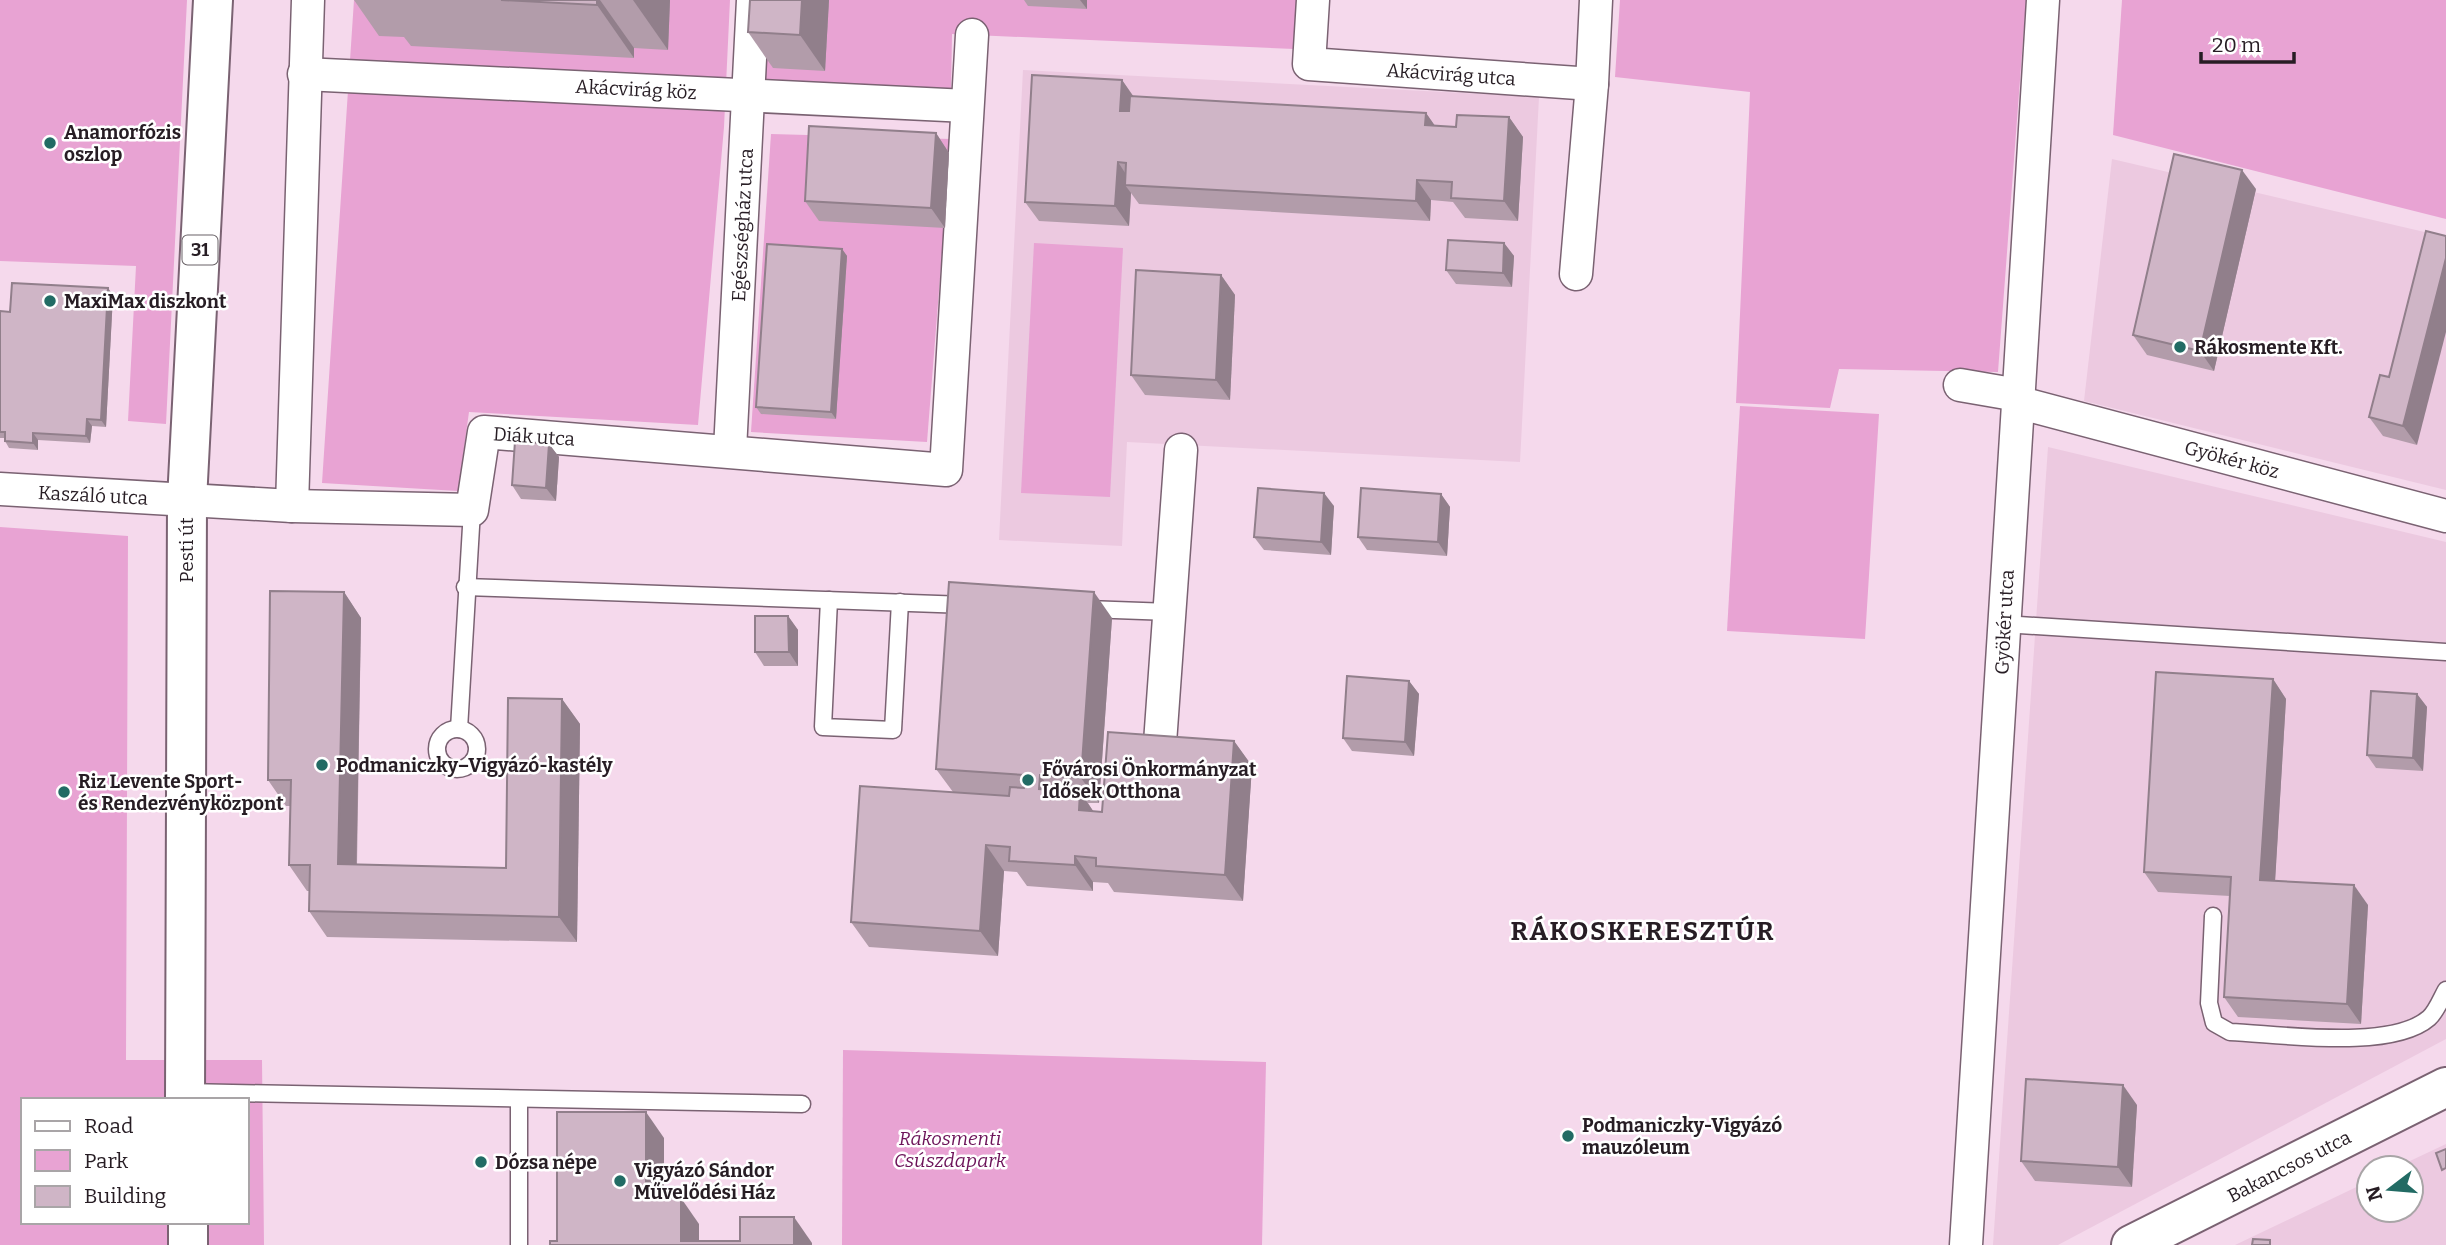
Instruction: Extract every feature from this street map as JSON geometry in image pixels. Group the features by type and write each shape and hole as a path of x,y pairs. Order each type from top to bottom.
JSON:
{"main road":[{"name":"Pesti út","path":"185,1096 187,500 213,0"},
{"name":"Bakancsos utca","path":"2131,1245 2446,1087"},
{"path":"188,1224 188,1245"}],"street":[{"path":"292,506 308,0"},
{"name":"Egészségház utca","path":"730,450 753,0"},
{"name":"Akácvirág utca","path":"1313,0 1309,64 1592,84"},
{"path":"1576,274 1592,84 1596,0"},
{"name":"Gyökér utca","path":"1966,1245 2043,0"},
{"path":"967,106 972,35"},
{"name":"Akácvirág köz","path":"304,74 967,106"},
{"name":"Diák utca","path":"472,510 484,432 730,450 946,470 967,106"},
{"name":"Gyökér köz","path":"1959,385 2017,398 2446,516"},
{"path":"1160,743 1181,450"},
{"name":"Kaszáló utca","path":"0,489 187,500"},
{"path":"187,500 292,506 472,510"}],"lane":[{"path":"459,729 465,587 472,510"},
{"path":"465,587 976,605"},
{"path":"830,600 823,727 892,730 900,603"},
{"path":"1073,609 1170,612"},
{"path":"2004,624 2446,652"},
{"path":"2213,916 2209,1003 2214,1023 2230,1032 2370,1038 2399,1034 2430,1017 2446,990"},
{"path":"185,1096 802,1104"},
{"path":"519,1099 519,1245"}],"shaded area":[{"path":"1023,70 1539,97 1520,462 1127,442 1122,546 999,540"},
{"path":"2112,159 2446,237 2446,490 2084,401"},
{"path":"2048,447 2446,542 2446,1039 2058,1245 1993,1245"},
{"path":"2446,1144 2446,1245 2235,1245 2355,1188 2355,1224 2425,1224 2425,1154"}],"green space":[{"path":"0,0 187,0 166,424 128,421 136,266 0,261"},
{"path":"354,0 730,0 724,127 698,425 469,412 458,491 322,483"},
{"path":"768,0 1297,0 1294,49 952,34 951,92 764,79"},
{"path":"1620,0 2026,0 1998,372 1839,369 1830,408 1736,403 1750,92 1615,77"},
{"path":"2122,0 2446,0 2446,219 2113,135"},
{"path":"771,134 951,139 927,442 751,432"},
{"path":"1034,243 1123,248 1110,497 1021,493"},
{"path":"1740,406 1879,414 1865,639 1727,631"},
{"name":"Riz Levente Sport- és Rendezvényközpont","path":"0,527 128,536 126,1060 262,1060 264,1245 0,1245"},
{"name":"Rákosmenti Csúszdapark","path":"843,1050 1266,1062 1262,1245 842,1245"}],"building":[{"path":"501,0 597,0 597,5"},
{"path":"750,0 802,0 800,35 748,32"},
{"path":"1032,75 1122,80 1120,111 1129,111 1130,96 1426,113 1425,125 1456,127 1457,115 1509,117 1504,201 1451,198 1452,182 1417,180 1416,201 1125,185 1126,163 1118,162 1115,206 1025,202"},
{"path":"809,126 936,133 931,208 805,201"},
{"path":"2174,154 2242,170 2200,351 2133,335"},
{"path":"2426,231 2446,236 2446,258 2403,426 2369,417 2380,375 2389,377"},
{"path":"1448,240 1504,243 1503,273 1446,270"},
{"path":"767,244 842,249 831,412 756,407"},
{"path":"1136,270 1221,275 1216,380 1131,375"},
{"path":"12,283 108,288 101,420 87,419 86,436 33,433 33,443 5,441 5,432 0,432 0,311 10,312"},
{"path":"515,441 549,444 546,488 512,485"},
{"path":"1258,488 1324,493 1321,542 1254,537"},
{"path":"1361,488 1441,494 1438,542 1358,537"},
{"name":"Fővárosi Önkormányzat Idősek Otthona","path":"949,582 1094,592 1081,778 1040,775 1039,789 1080,792 1079,810 1102,812 1108,732 1234,741 1225,875 1096,866 1096,858 1075,856 1075,865 1009,861 1010,847 986,845 980,931 851,922 860,786 1009,796 1010,787 1024,788 1025,775 936,769"},
{"name":"Podmaniczky–Vigyázó-kastély","path":"270,591 344,592 338,864 506,868 508,698 562,699 559,917 309,911 310,865 289,865 291,780 268,780"},
{"path":"755,616 788,616 789,652 755,652"},
{"path":"2156,672 2273,679 2260,880 2354,885 2347,1004 2224,997 2231,877 2144,872"},
{"path":"1347,676 1409,681 1405,742 1343,738"},
{"path":"2371,691 2417,694 2413,758 2367,755"},
{"path":"2026,1079 2123,1085 2118,1167 2021,1161"},
{"path":"557,1112 646,1112 646,1198 681,1198 681,1241 740,1241 740,1217 794,1217 794,1245 550,1245 550,1241 557,1241"},
{"path":"2446,1149 2446,1168 2442,1170 2436,1153"},
{"path":"2253,1239 2270,1240 2270,1245 2252,1245"}],"place":[{"name":"Anamorfózis oszlop","path":"50,143"},
{"name":"MaxiMax diszkont","path":"50,301"},
{"name":"Rákosmente Kft.","path":"2180,347"},
{"name":"Podmaniczky–Vigyázó-kastély","path":"322,765"},
{"name":"Fővárosi Önkormányzat Idősek Otthona","path":"1028,780"},
{"name":"Riz Levente Sport- és Rendezvényközpont","path":"64,792"},
{"name":"Podmaniczky-Vigyázó mauzóleum","path":"1568,1136"},
{"name":"Dózsa népe","path":"481,1162"},
{"name":"Vigyázó Sándor Művelődési Ház","path":"620,1181"}],"district":[{"name":"RÁKOSKERESZTÚR","path":"1643,931"}]}
